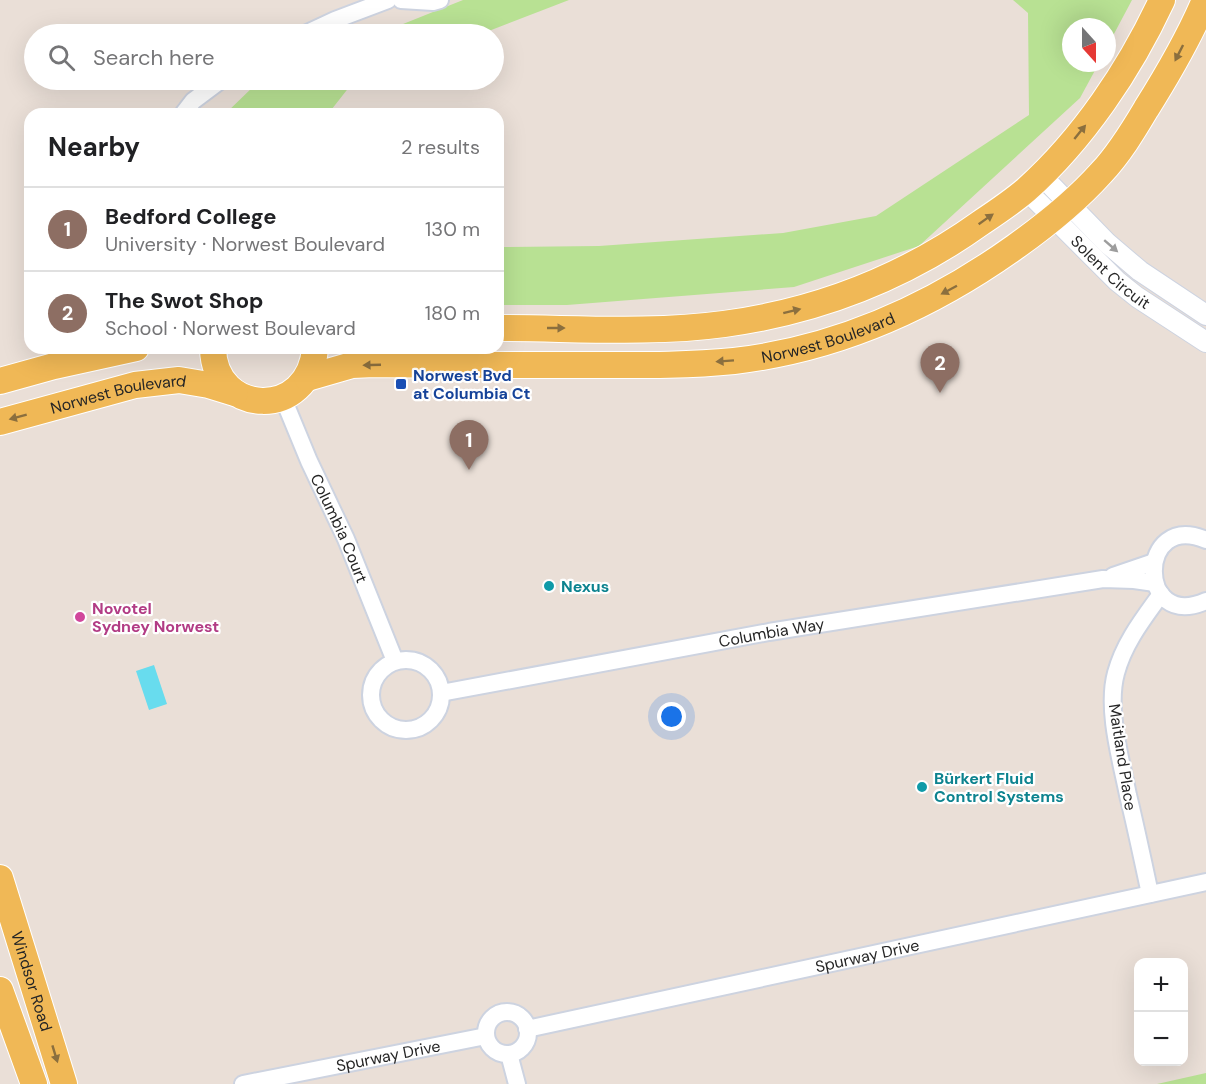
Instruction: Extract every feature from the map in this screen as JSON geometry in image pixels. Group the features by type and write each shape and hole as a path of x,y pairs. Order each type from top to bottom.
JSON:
{"main road":[{"name":"Norwest Boulevard","path":"504,328 655,328 722,324 793,312 875,284 910,268 955,242 1033,183 1075,138 1128,67 1145,38 1162,0"},
{"name":"Norwest Boulevard","path":"307,378 332,370 374,364 660,365 734,361 787,352 840,338 883,322 962,283 1061,212 1101,173 1122,147 1170,72 1205,0"},
{"path":"0,381 109,354"},
{"path":"214,354 220,376 235,393"},
{"path":"283,398 295,392 307,378 314,354"},
{"name":"Norwest Boulevard","path":"0,422 135,385 179,380 195,381 250,400 269,401 283,398"},
{"name":"Windsor Road","path":"0,878 64,1084"},
{"name":"Windsor Road","path":"0,990 4,1015 34,1084"}],"street":[{"path":"326,24 388,0"},
{"path":"401,0 433,2 440,0"},
{"path":"188,108 208,90"},
{"name":"Solent Circuit","path":"1033,183 1061,212 1098,265 1130,292 1206,342"},
{"name":"Solent Circuit","path":"1061,212 1107,243 1140,271 1206,315"},
{"name":"Columbia Court","path":"283,398 309,461 346,539 395,661"},
{"path":"1158,588 1153,572 1158,551 1176,537 1187,535 1206,526"},
{"path":"1187,535 1206,540"},
{"name":"Columbia Way","path":"441,693 758,634 1103,579 1154,562"},
{"name":"Columbia Way","path":"1103,579 1134,580 1158,588 1170,601 1181,606 1193,606 1206,601"},
{"name":"Maitland Place","path":"1150,894 1121,759 1113,703 1116,675 1123,655 1158,588"},
{"path":"414,660 426,666 438,680 441,693 436,713 420,727 406,730 388,725 374,710 371,693 377,675 385,666 395,661 414,660"},
{"name":"Spurway Drive","path":"527,1029 1206,882"},
{"path":"500,1013 514,1014 525,1023 527,1029 525,1043 509,1054 496,1051 489,1045 486,1036 489,1022 500,1013"},
{"name":"Spurway Drive","path":"243,1084 294,1079 486,1036"},
{"path":"509,1054 516,1084"}],"green space":[{"path":"463,0 569,0 504,25 403,24"},
{"path":"1013,0 1132,0 1116,30 1116,18 1062,18 1062,72 1094,72 1080,98 919,246 794,287 567,305 504,305 504,247 599,246 783,233 876,216 1029,115 1028,13"},
{"path":"250,90 347,90 333,108 231,108"},
{"path":"1206,1073 1206,1084 1157,1084"}],"water":[{"path":"154,665 167,704 149,710 136,671"}],"place":[{"name":"Norwest Bvd at Columbia Ct","path":"401,384"},
{"name":"The Swot Shop","path":"940,393"},
{"name":"Bedford College","path":"469,470"},
{"name":"Nexus","path":"549,586"},
{"name":"Novotel Sydney Norwest","path":"80,617"},
{"name":"Bürkert Fluid Control Systems","path":"922,787"}]}
